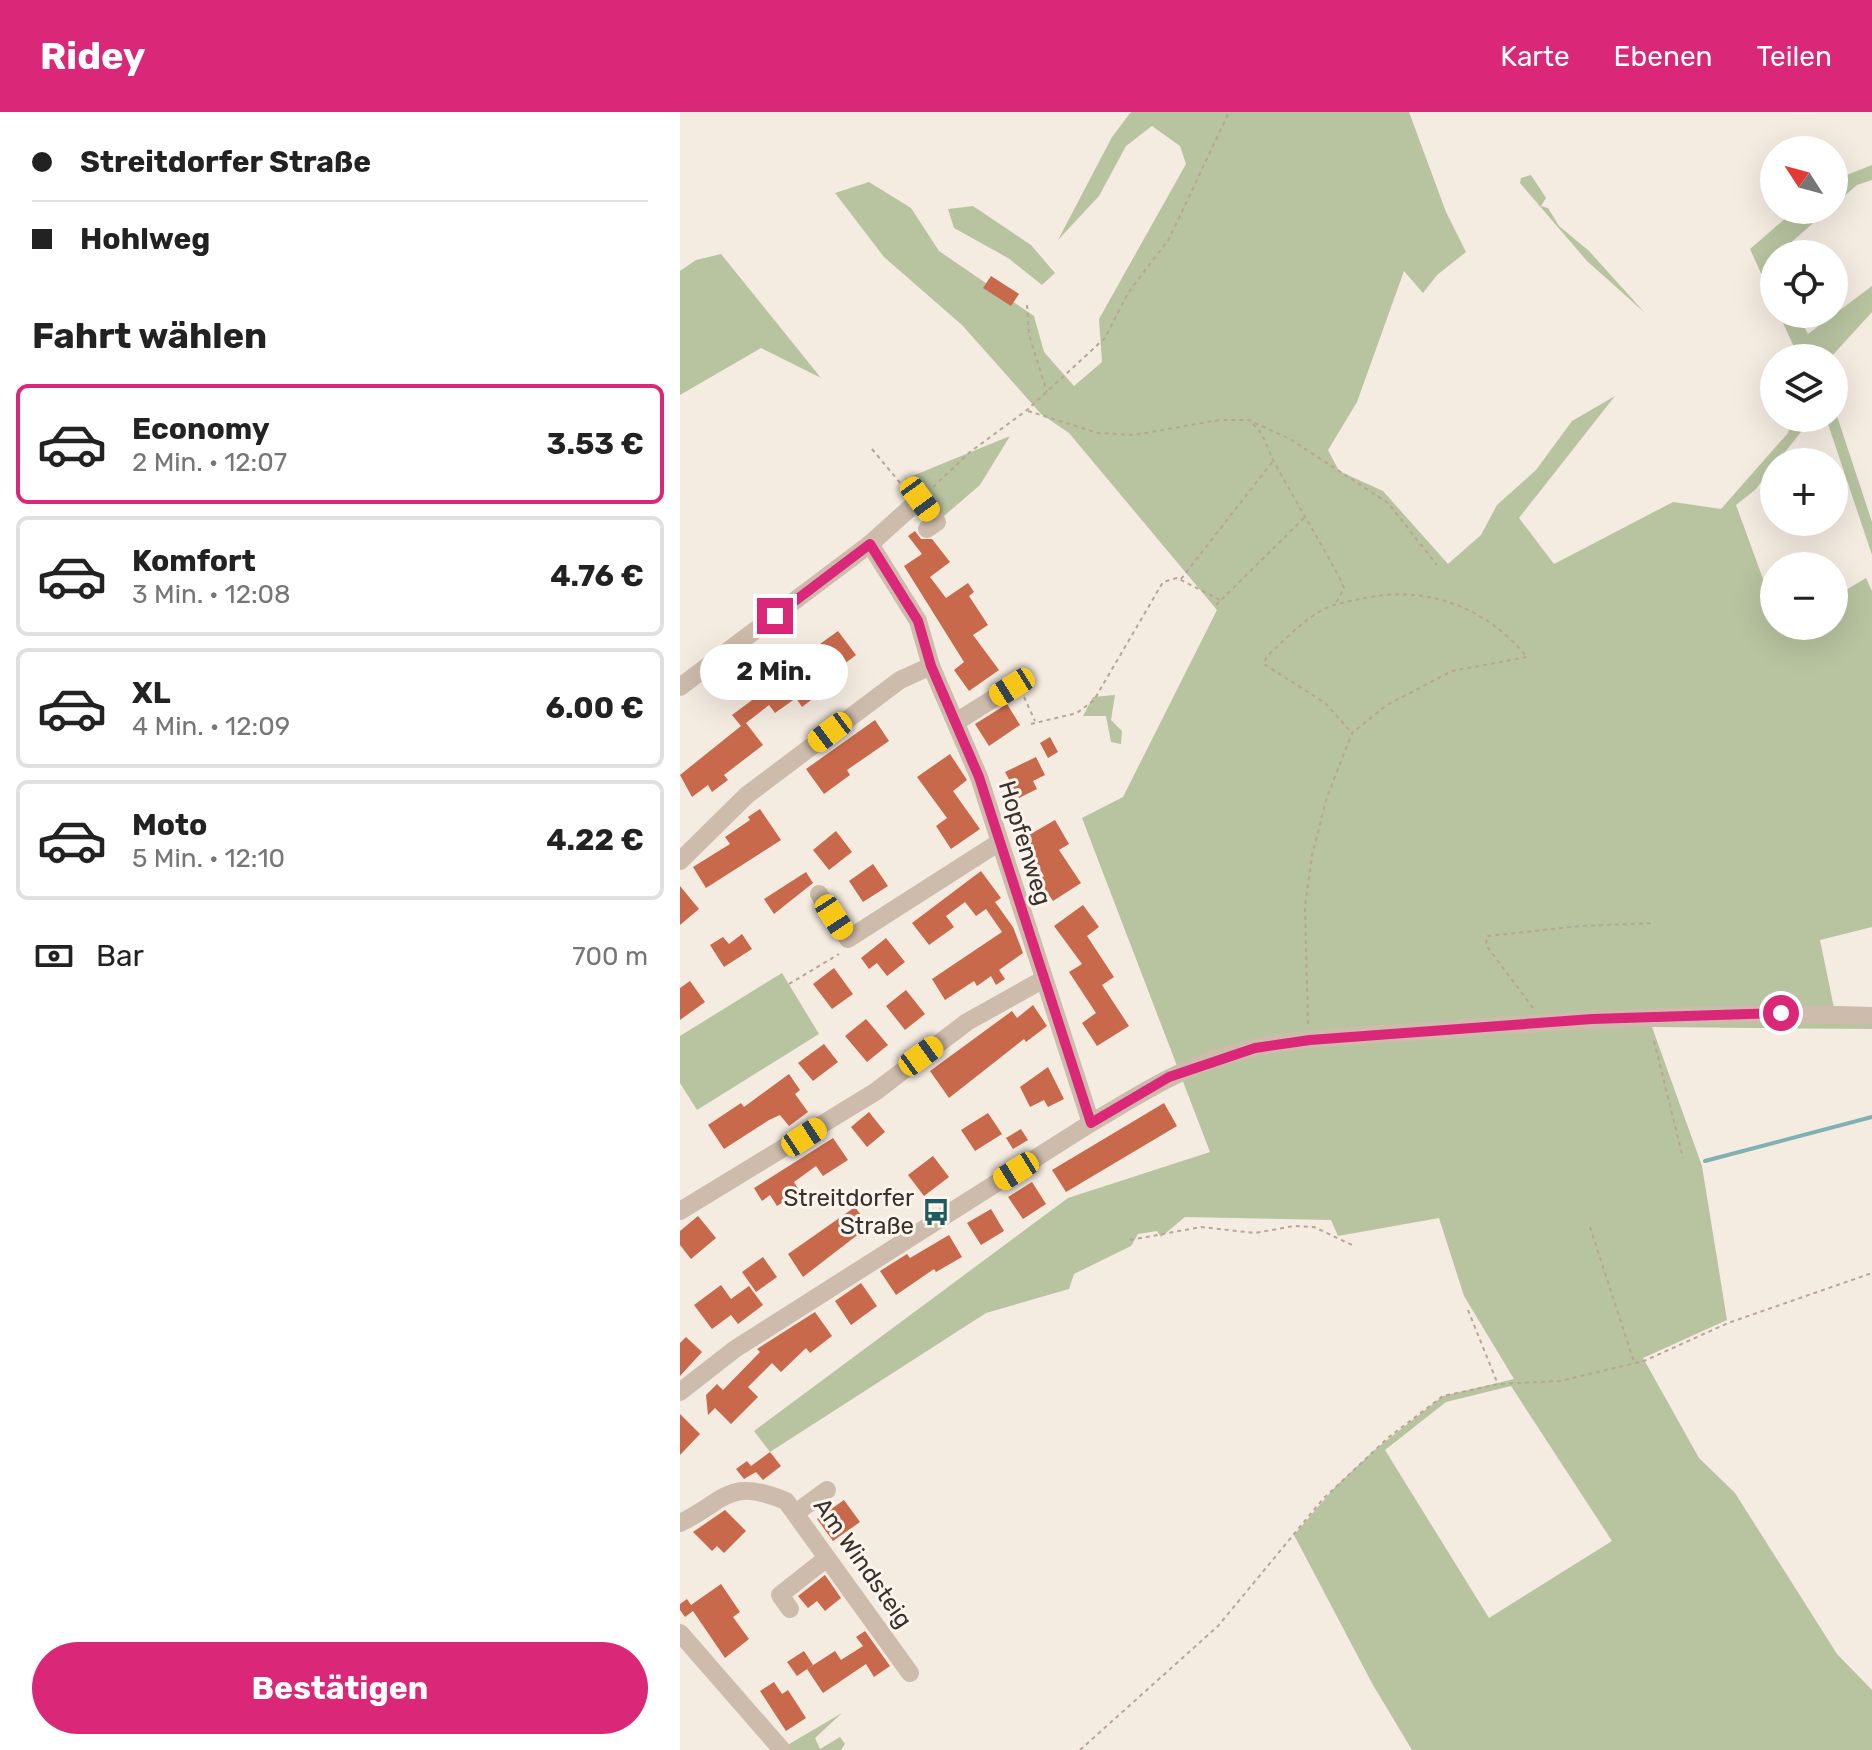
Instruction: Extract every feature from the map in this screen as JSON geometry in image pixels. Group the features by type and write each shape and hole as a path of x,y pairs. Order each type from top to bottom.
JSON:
{"street":[{"path":"680,687 870,544 920,499 937,522 927,529"},
{"name":"Hopfenweg","path":"870,544 918,621 931,666 979,777 1091,1123"},
{"path":"680,861 747,795 900,680 931,666"},
{"path":"956,722 1012,687"},
{"path":"819,894 848,939 998,843"},
{"path":"680,1211 875,1092 967,1022 1044,979"},
{"path":"680,1392 735,1349 1149,1088 1189,1069 1255,1048 1292,1051 1309,1033 1543,1025 1751,1012 1872,1016"},
{"path":"797,1512 827,1490"},
{"name":"Am Windsteig","path":"680,1523 732,1491 774,1496 786,1501 797,1512 910,1673"},
{"path":"790,1609 780,1595 827,1558"},
{"path":"680,1633 782,1750"}],"path":[{"path":"872,449 908,492 920,499 970,452 1027,410 1105,338 1128,293 1169,239 1229,112"},
{"path":"1027,305 1029,335 1047,392"},
{"path":"1027,410 1098,433 1134,435 1219,420 1249,420 1290,439 1388,503 1437,565"},
{"path":"1249,420 1265,438 1273,461 1307,515 1344,588 1334,605"},
{"path":"1180,580 1273,461"},
{"path":"1216,605 1307,515"},
{"path":"1031,724 1077,713 1094,700 1163,582 1180,580 1222,601"},
{"path":"1309,1033 1305,906 1312,856 1327,797 1352,733 1387,705 1452,671 1527,657 1492,624 1436,598 1388,592 1334,605 1313,616 1267,656 1264,664 1325,703 1352,733"},
{"path":"1012,687 1020,689 1036,723"},
{"path":"1543,1025 1486,945 1487,936 1581,926 1655,923"},
{"path":"789,984 841,954 848,939"},
{"path":"1654,1041 1683,1158"},
{"path":"1130,1240 1201,1227 1255,1233 1294,1226 1314,1227 1352,1245"},
{"path":"1590,1227 1635,1364"},
{"path":"1080,1750 1218,1626 1323,1499 1416,1415 1443,1396 1470,1389 1560,1381 1635,1364 1728,1323 1872,1273"},
{"path":"1468,1310 1497,1383"}],"green space":[{"path":"1131,112 1409,112 1446,212 1466,252 1437,275 1423,293 1404,271 1357,402 1328,450 1339,471 1383,491 1448,564 1481,535 1497,505 1536,470 1572,421 1615,396 1519,518 1554,564 1673,502 1721,509 1760,465 1760,484 1736,505 1760,571 1760,640 1848,640 1848,589 1866,578 1872,591 1872,927 1820,940 1834,1008 1872,1008 1872,1029 1652,1027 1702,1166 1727,1320 1643,1358 1699,1458 1735,1493 1837,1654 1872,1690 1872,1750 1412,1750 1373,1685 1294,1535 1336,1486 1377,1448 1443,1396 1514,1379 1464,1296 1439,1218 1338,1236 1331,1220 1185,1217 1161,1237 1157,1231 1138,1234 1131,1246 1074,1274 1069,1289 986,1313 770,1452 754,1431 1068,1198 1210,1152 1082,818 1123,797 1217,610 1069,433 1041,414 962,325 884,257 835,193 869,182 911,208 939,251 1034,316 1044,352 1074,386 1102,362 1099,319 1186,164 1180,146 1152,126 1126,146 1099,196 1058,240 1112,137","holes":["1511,1386 1612,1541 1489,1618 1385,1450 1446,1402"]},
{"path":"1872,165 1872,180 1857,185 1848,193 1848,174"},
{"path":"1531,175 1546,198 1541,206 1548,208 1559,226 1589,251 1645,313 1587,261 1520,183 1521,178"},
{"path":"973,206 1031,245 1055,273 1042,285 1008,258 954,228 948,209"},
{"path":"1779,224 1812,224 1794,240 1760,240"},
{"path":"1760,240 1760,271 1750,249"},
{"path":"721,254 821,378 761,348 680,395 680,271 696,260"},
{"path":"1872,286 1872,312 1843,344 1793,344 1785,328 1805,328 1808,334 1816,328 1848,328 1848,304"},
{"path":"1788,432 1801,432 1788,448 1775,448"},
{"path":"1831,432 1842,432 1848,448 1836,448"},
{"path":"1010,436 980,485 937,522 905,479"},
{"path":"1848,449 1872,522 1872,555 1848,484"},
{"path":"1115,695 1111,720 1122,731 1121,744 1111,742 1106,716 1083,716 1093,697"},
{"path":"782,973 819,1034 697,1110 680,1083 680,1036"},
{"path":"842,1713 815,1738 820,1749 840,1737 845,1744 841,1750 779,1750"}],"building":[{"path":"991,276 1019,294 1011,306 983,288"},
{"path":"915,531 921,539 932,539 950,562 930,577 946,598 968,583 974,592 969,596 988,625 973,635 999,670 969,691 954,670 964,662 904,566 922,554 908,536"},
{"path":"838,631 856,655 814,687 819,694 802,707 796,698 775,713 769,705 746,723 763,745 724,775 728,780 712,792 708,785 692,797 680,775 741,726 732,715 809,658 806,654"},
{"path":"1007,704 1020,725 989,746 975,724"},
{"path":"875,720 889,741 847,770 850,775 824,794 806,769"},
{"path":"1050,737 1058,752 1048,758 1040,743"},
{"path":"950,754 967,780 953,791 980,829 951,849 936,826 947,818 917,777"},
{"path":"1036,757 1045,775 1033,781 1037,789 1019,798 1005,772"},
{"path":"760,809 781,840 706,888 693,867 730,844 725,837"},
{"path":"1055,820 1069,844 1059,850 1081,883 1053,901 1039,880 1044,876 1022,839"},
{"path":"836,831 852,852 829,870 813,850"},
{"path":"873,864 888,886 863,902 849,881"},
{"path":"981,871 1001,898 995,902 1013,927 1023,953 999,970 1005,979 996,985 991,976 977,986 974,981 945,1000 932,979 1002,932 986,909 976,916 965,902 946,916 954,927 929,945 912,923"},
{"path":"806,872 813,883 774,914 764,899"},
{"path":"680,886 699,909 680,925"},
{"path":"1083,905 1099,927 1087,936 1114,977 1102,985 1129,1026 1097,1046 1082,1023 1096,1013 1069,972 1082,964 1054,926"},
{"path":"742,934 752,949 724,967 710,945 723,937 729,944"},
{"path":"886,938 905,962 887,976 877,963 869,969 861,958"},
{"path":"834,968 853,994 832,1009 813,984"},
{"path":"690,981 705,1002 680,1020 680,988"},
{"path":"906,990 925,1014 905,1030 886,1006"},
{"path":"1033,1005 1047,1026 1026,1042 1024,1039 949,1098 930,1071 1012,1011 1017,1018"},
{"path":"866,1019 888,1045 867,1062 845,1036"},
{"path":"824,1044 838,1062 813,1081 798,1063"},
{"path":"1048,1067 1064,1099 1048,1107 1044,1100 1030,1107 1020,1087"},
{"path":"789,1074 800,1090 795,1094 808,1112 789,1126 780,1115 724,1149 708,1125 741,1103 744,1107"},
{"path":"1164,1103 1177,1126 1066,1192 1052,1170"},
{"path":"869,1112 885,1132 867,1147 851,1127"},
{"path":"988,1113 1002,1134 975,1151 961,1130"},
{"path":"1021,1129 1028,1140 1013,1149 1006,1138"},
{"path":"833,1138 848,1160 823,1176 816,1166 794,1182 800,1192 777,1206 770,1195 762,1201 754,1188"},
{"path":"933,1156 949,1177 924,1196 908,1175"},
{"path":"1032,1182 1046,1204 1023,1219 1008,1197"},
{"path":"855,1207 869,1226 803,1277 788,1254"},
{"path":"991,1209 1004,1231 981,1245 967,1223"},
{"path":"698,1216 716,1238 691,1259 680,1245 680,1231"},
{"path":"949,1235 962,1257 936,1272 934,1269 896,1295 880,1271 907,1254 910,1258"},
{"path":"763,1257 777,1277 756,1292 742,1272"},
{"path":"861,1283 877,1306 851,1325 835,1301"},
{"path":"721,1285 731,1299 749,1286 763,1305 738,1324 731,1315 712,1329 694,1305"},
{"path":"815,1312 832,1336 810,1353 806,1348 781,1372 772,1363 748,1387 758,1397 731,1424 715,1408 708,1415 706,1395 717,1384 723,1390 760,1352 757,1349"},
{"path":"686,1337 702,1352 680,1376 680,1343"},
{"path":"680,1414 700,1434 680,1455"},
{"path":"770,1452 781,1466 763,1480 756,1472 744,1479 736,1469 747,1461 751,1466"},
{"path":"844,1500 860,1522 833,1541 817,1519"},
{"path":"725,1510 746,1531 724,1553 717,1546 712,1551 693,1532"},
{"path":"825,1575 841,1598 825,1611 817,1601 808,1608 798,1596"},
{"path":"721,1584 740,1612 733,1617 749,1639 725,1658 693,1611 685,1617 680,1610 680,1604 687,1599 691,1605"},
{"path":"865,1631 890,1666 874,1677 866,1664 823,1693 807,1669 835,1651 841,1660 863,1646 856,1637"},
{"path":"804,1651 813,1665 797,1676 787,1662"},
{"path":"774,1682 782,1694 788,1690 806,1718 786,1731 760,1691"}],"waterway":[{"path":"1705,1161 1872,1117"}],"place":[{"name":"Streitdorfer Straße","path":"936,1212"}],"route":[{"path":"775,616 870,544 918,621 931,666 979,777 1091,1123 1169,1077 1255,1048 1310,1040 1592,1019 1781,1013"}]}
